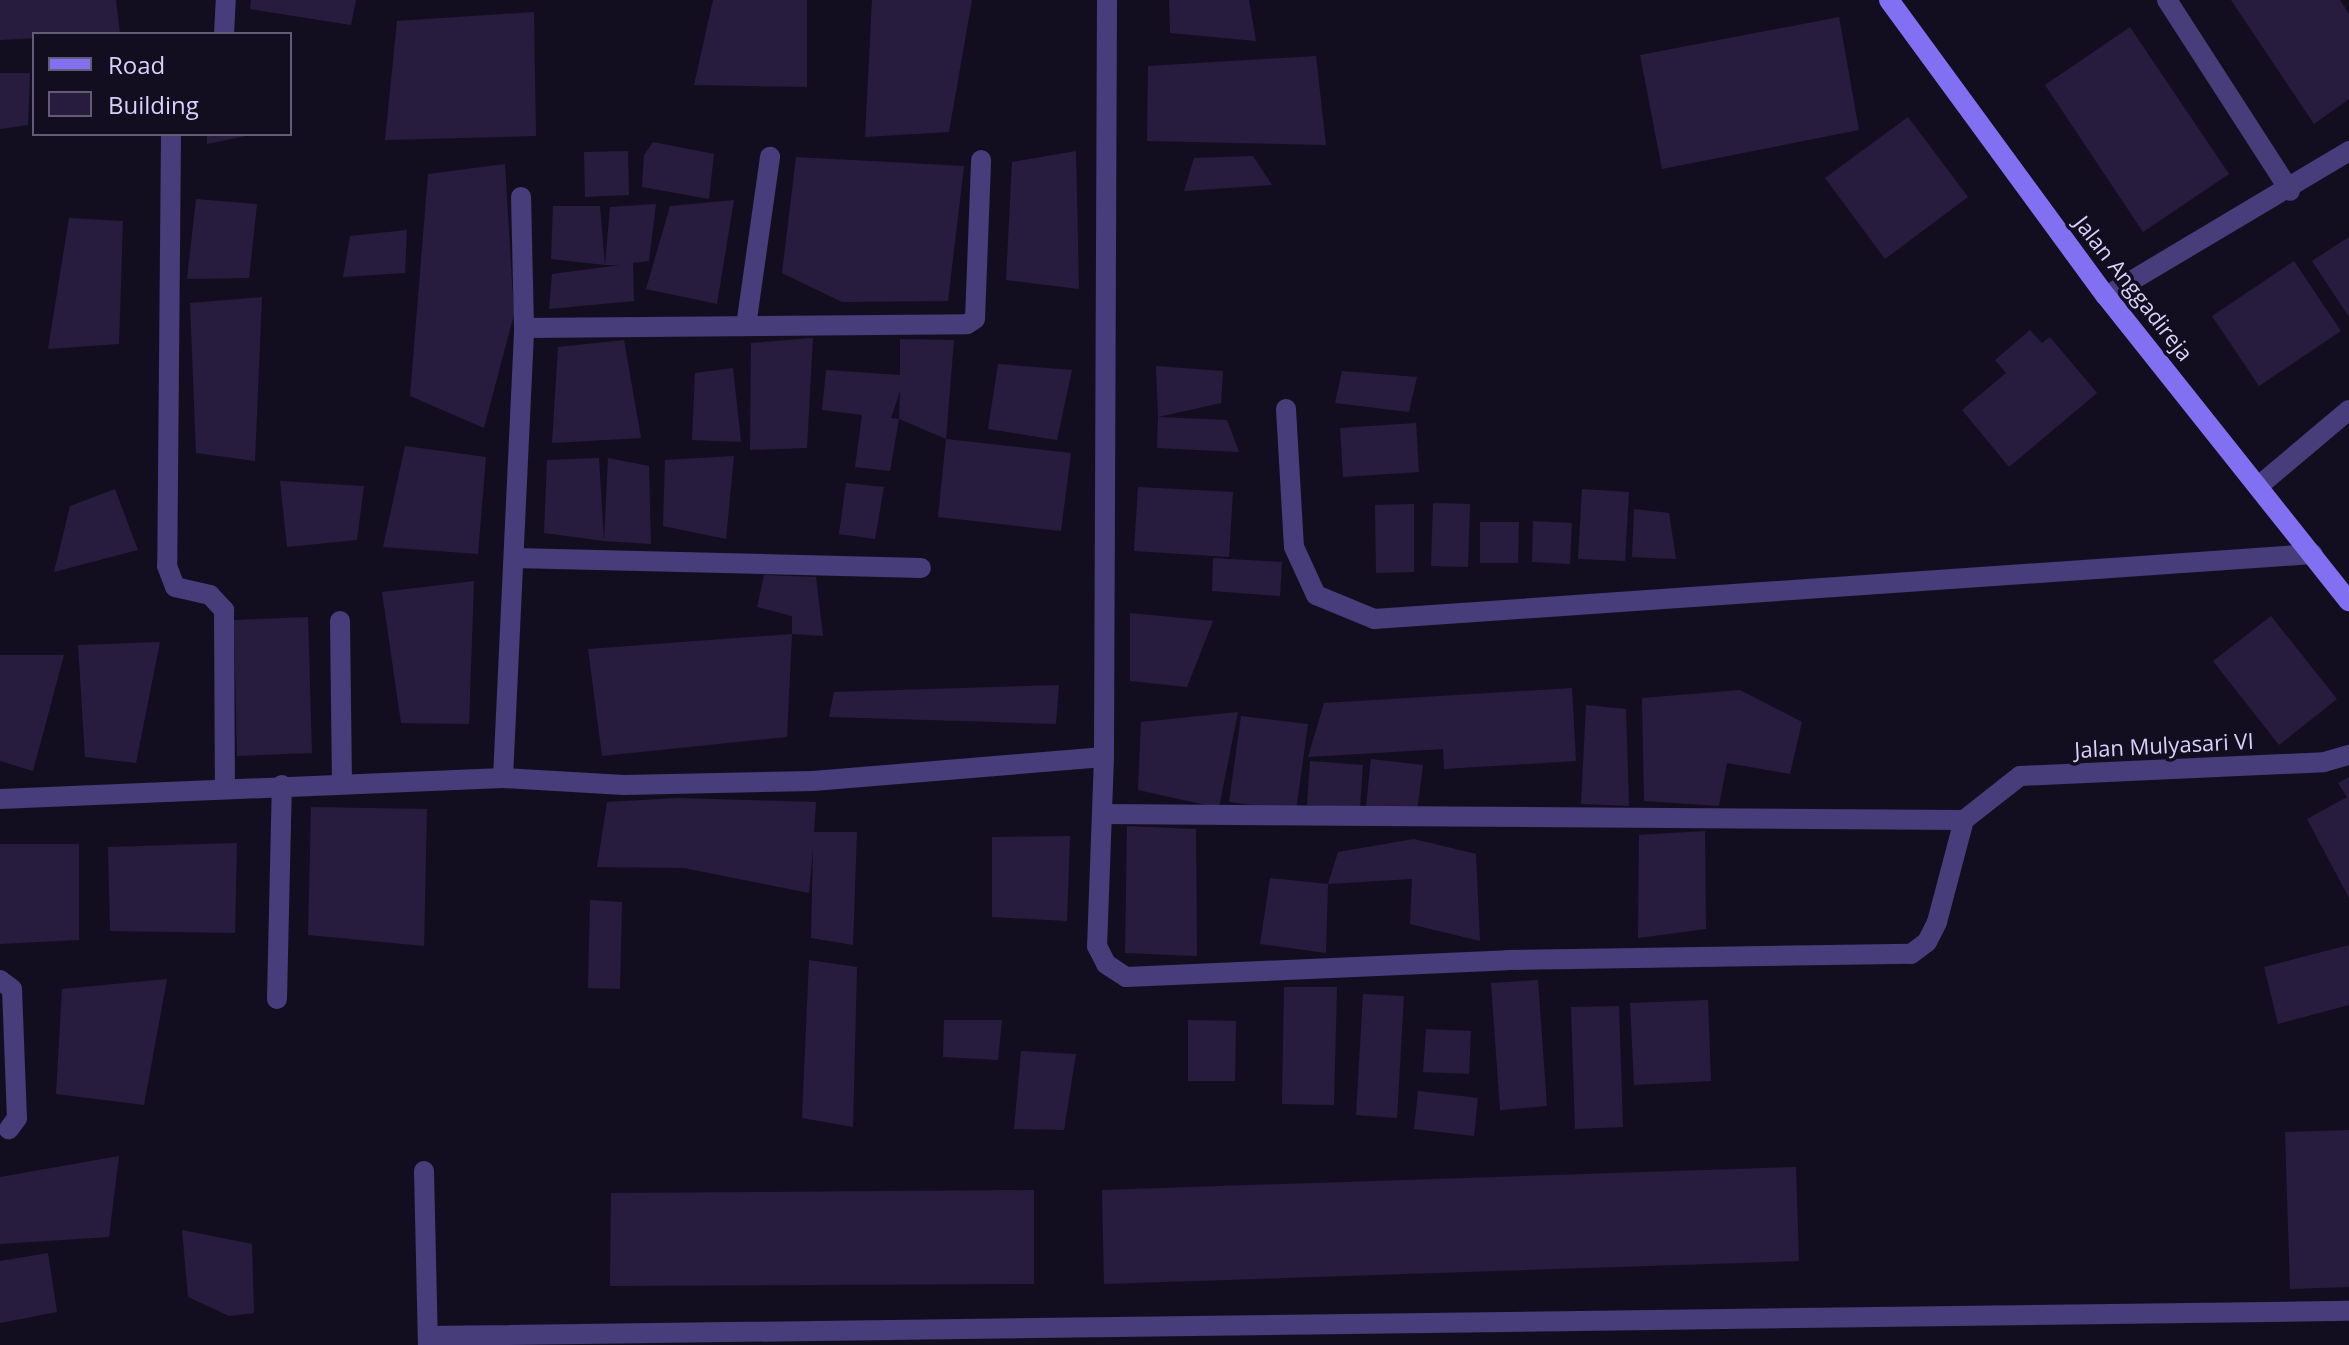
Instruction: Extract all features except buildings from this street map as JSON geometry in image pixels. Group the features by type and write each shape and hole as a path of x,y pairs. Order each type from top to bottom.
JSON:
{"main road":[{"name":"Jalan Anggadireja","path":"1889,0 2106,296 2261,484 2349,601"}],"street":[{"path":"224,32 226,0"},
{"path":"1102,814 1964,820 1937,922 1927,942 1911,954 1508,960 1126,977 1106,964 1097,946 1104,757 1107,0"},
{"path":"2167,0 2290,191"},
{"path":"171,136 167,566 175,587 210,595 224,610 225,787"},
{"path":"2106,296 2290,191 2349,151"},
{"path":"746,326 770,157"},
{"path":"524,328 955,327 975,319 981,160"},
{"path":"503,778 524,328 521,197"},
{"path":"1286,409 1294,547 1316,595 1374,619 2313,554"},
{"path":"2261,484 2349,410"},
{"path":"514,558 921,568"},
{"path":"340,621 342,782"},
{"name":"Jalan Mulyasari VI","path":"1964,820 2020,776 2324,762 2349,755"},
{"path":"0,799 342,782 503,778 624,785 813,781 1104,757"},
{"path":"277,999 282,785"},
{"path":"0,980 12,989 17,1118 4,1131"},
{"path":"424,1171 428,1341 1088,1338 2349,1311"}]}
